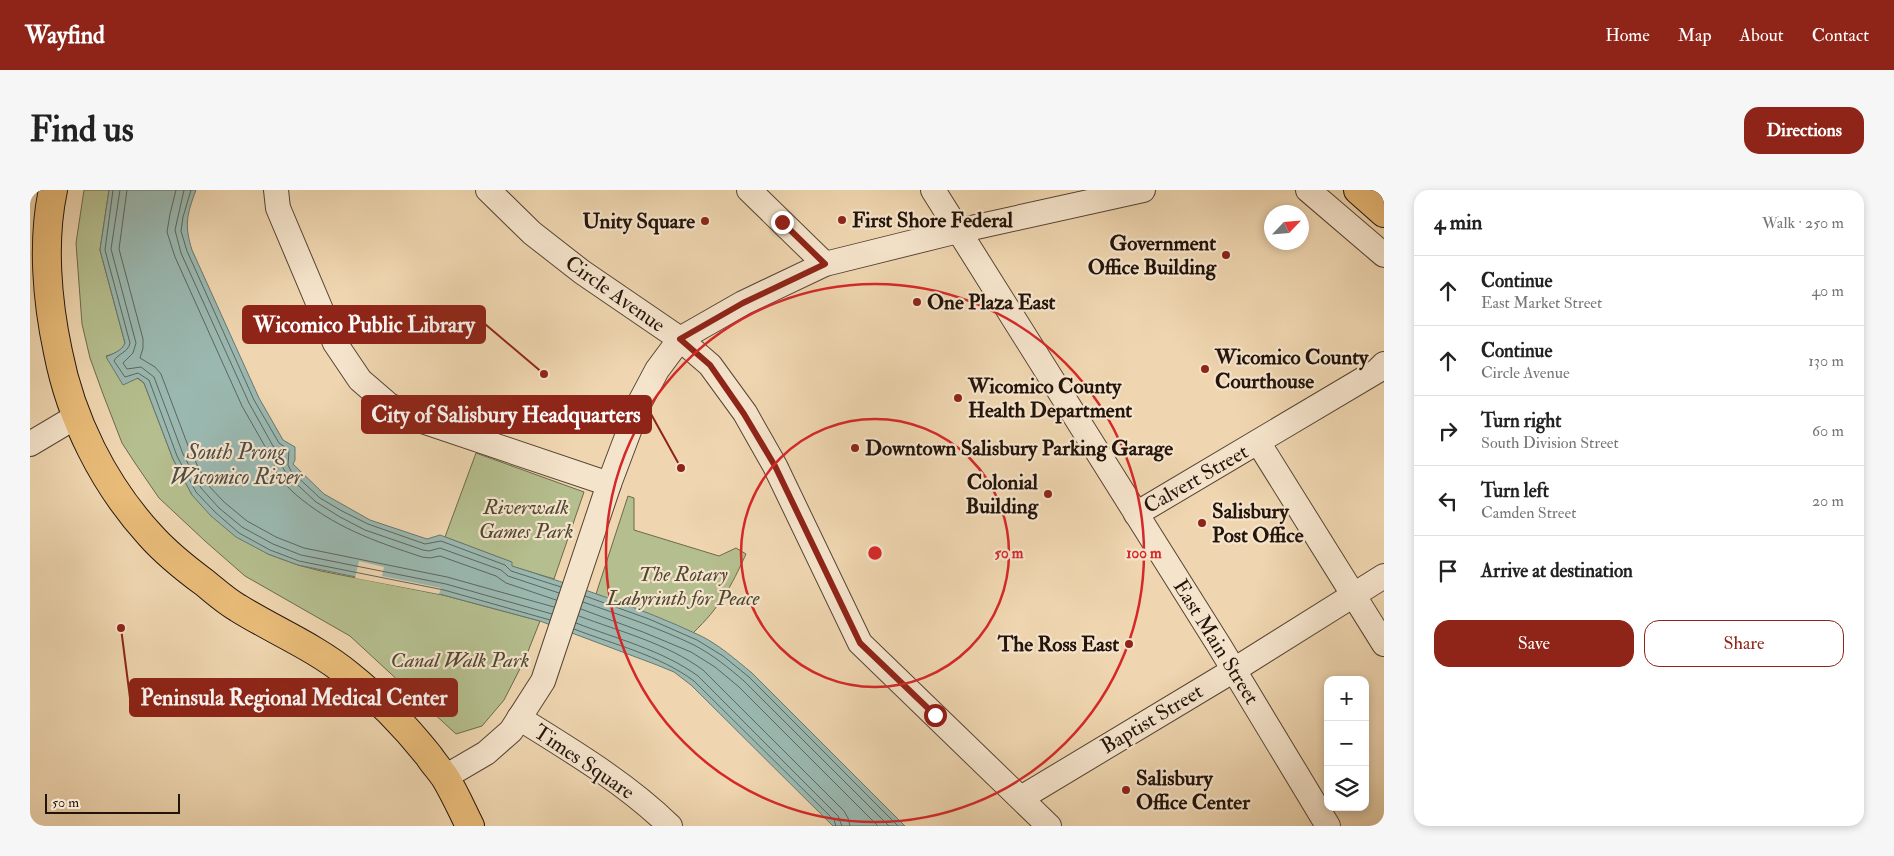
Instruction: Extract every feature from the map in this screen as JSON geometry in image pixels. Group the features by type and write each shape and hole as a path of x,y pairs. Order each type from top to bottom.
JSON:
{"main road":[{"path":"53,190 48,235 48,292 61,370 77,416 95,458 112,485 150,535 190,571 237,608 311,648 348,674 404,725 445,777 470,826"},
{"path":"1358,190 1384,213"}],"street":[{"path":"276,190 278,208 335,343 360,380 389,406 425,422 609,484"},
{"name":"Circle Avenue","path":"488,190 532,233 575,267 680,339 710,365 744,414 775,466 860,643 1021,798"},
{"path":"749,190 825,264"},
{"name":"East Main Street","path":"934,190 1234,670 1328,826"},
{"path":"445,777 486,753 510,731 543,681 609,484 640,402 657,370 680,339 743,303 825,264 958,231 1143,190"},
{"path":"1308,190 1384,255"},
{"path":"1258,442 1377,371 1384,364"},
{"path":"30,444 77,416"},
{"name":"Calvert Street","path":"1136,514 1258,442 1384,644"},
{"name":"Baptist Street","path":"1021,798 1234,670 1384,576"},
{"name":"Times Square","path":"519,718 608,774 670,826"},
{"path":"1021,798 1049,826"}],"green space":[{"name":"Canal Walk Park","path":"84,190 109,190 100,250 125,343 120,350 106,356 144,383 173,459 192,495 268,554 298,565 443,595 540,621 525,659 504,700 482,726 456,734 350,636 245,576 159,498 122,443 90,358 82,324 76,243"},
{"name":"Riverwalk Games Park","path":"476,453 584,492 554,579 511,566 511,562 445,537"},
{"name":"The Rotary Labyrinth for Peace","path":"628,496 634,498 634,530 719,556 736,548 746,554 724,596 711,614 693,633 596,594"}],"water":[{"name":"South Prong Wicomico River","path":"109,190 196,190 190,206 187,226 192,250 259,398 283,440 295,447 295,460 293,464 324,494 370,520 427,539 440,535 512,562 512,566 630,606 713,643 752,673 905,826 833,826 691,685 674,672 540,621 443,595 298,565 268,554 236,537 211,516 192,495 173,459 144,383 138,378 123,385 106,357 119,350 125,343 100,250"}],"pier":[{"path":"359,561 384,567 382,576 441,588 439,594 355,578"}],"place":[{"name":"First Shore Federal","path":"842,220"},
{"name":"Unity Square","path":"705,221"},
{"name":"Government Office Building","path":"1226,255"},
{"name":"One Plaza East","path":"917,302"},
{"name":"Wicomico County Courthouse","path":"1205,369"},
{"name":"Wicomico Public Library","path":"544,374"},
{"name":"Wicomico County Health Department","path":"958,398"},
{"name":"Downtown Salisbury Parking Garage","path":"855,448"},
{"name":"City of Salisbury Headquarters","path":"681,468"},
{"name":"Colonial Building","path":"1048,494"},
{"name":"Salisbury Post Office","path":"1202,523"},
{"name":"Peninsula Regional Medical Center","path":"121,628"},
{"name":"The Ross East","path":"1129,644"},
{"name":"Salisbury Office Center","path":"1126,790"}],"route":[{"path":"782,222 825,264 743,303 680,339 710,365 744,414 775,466 860,643 935,715"}]}
